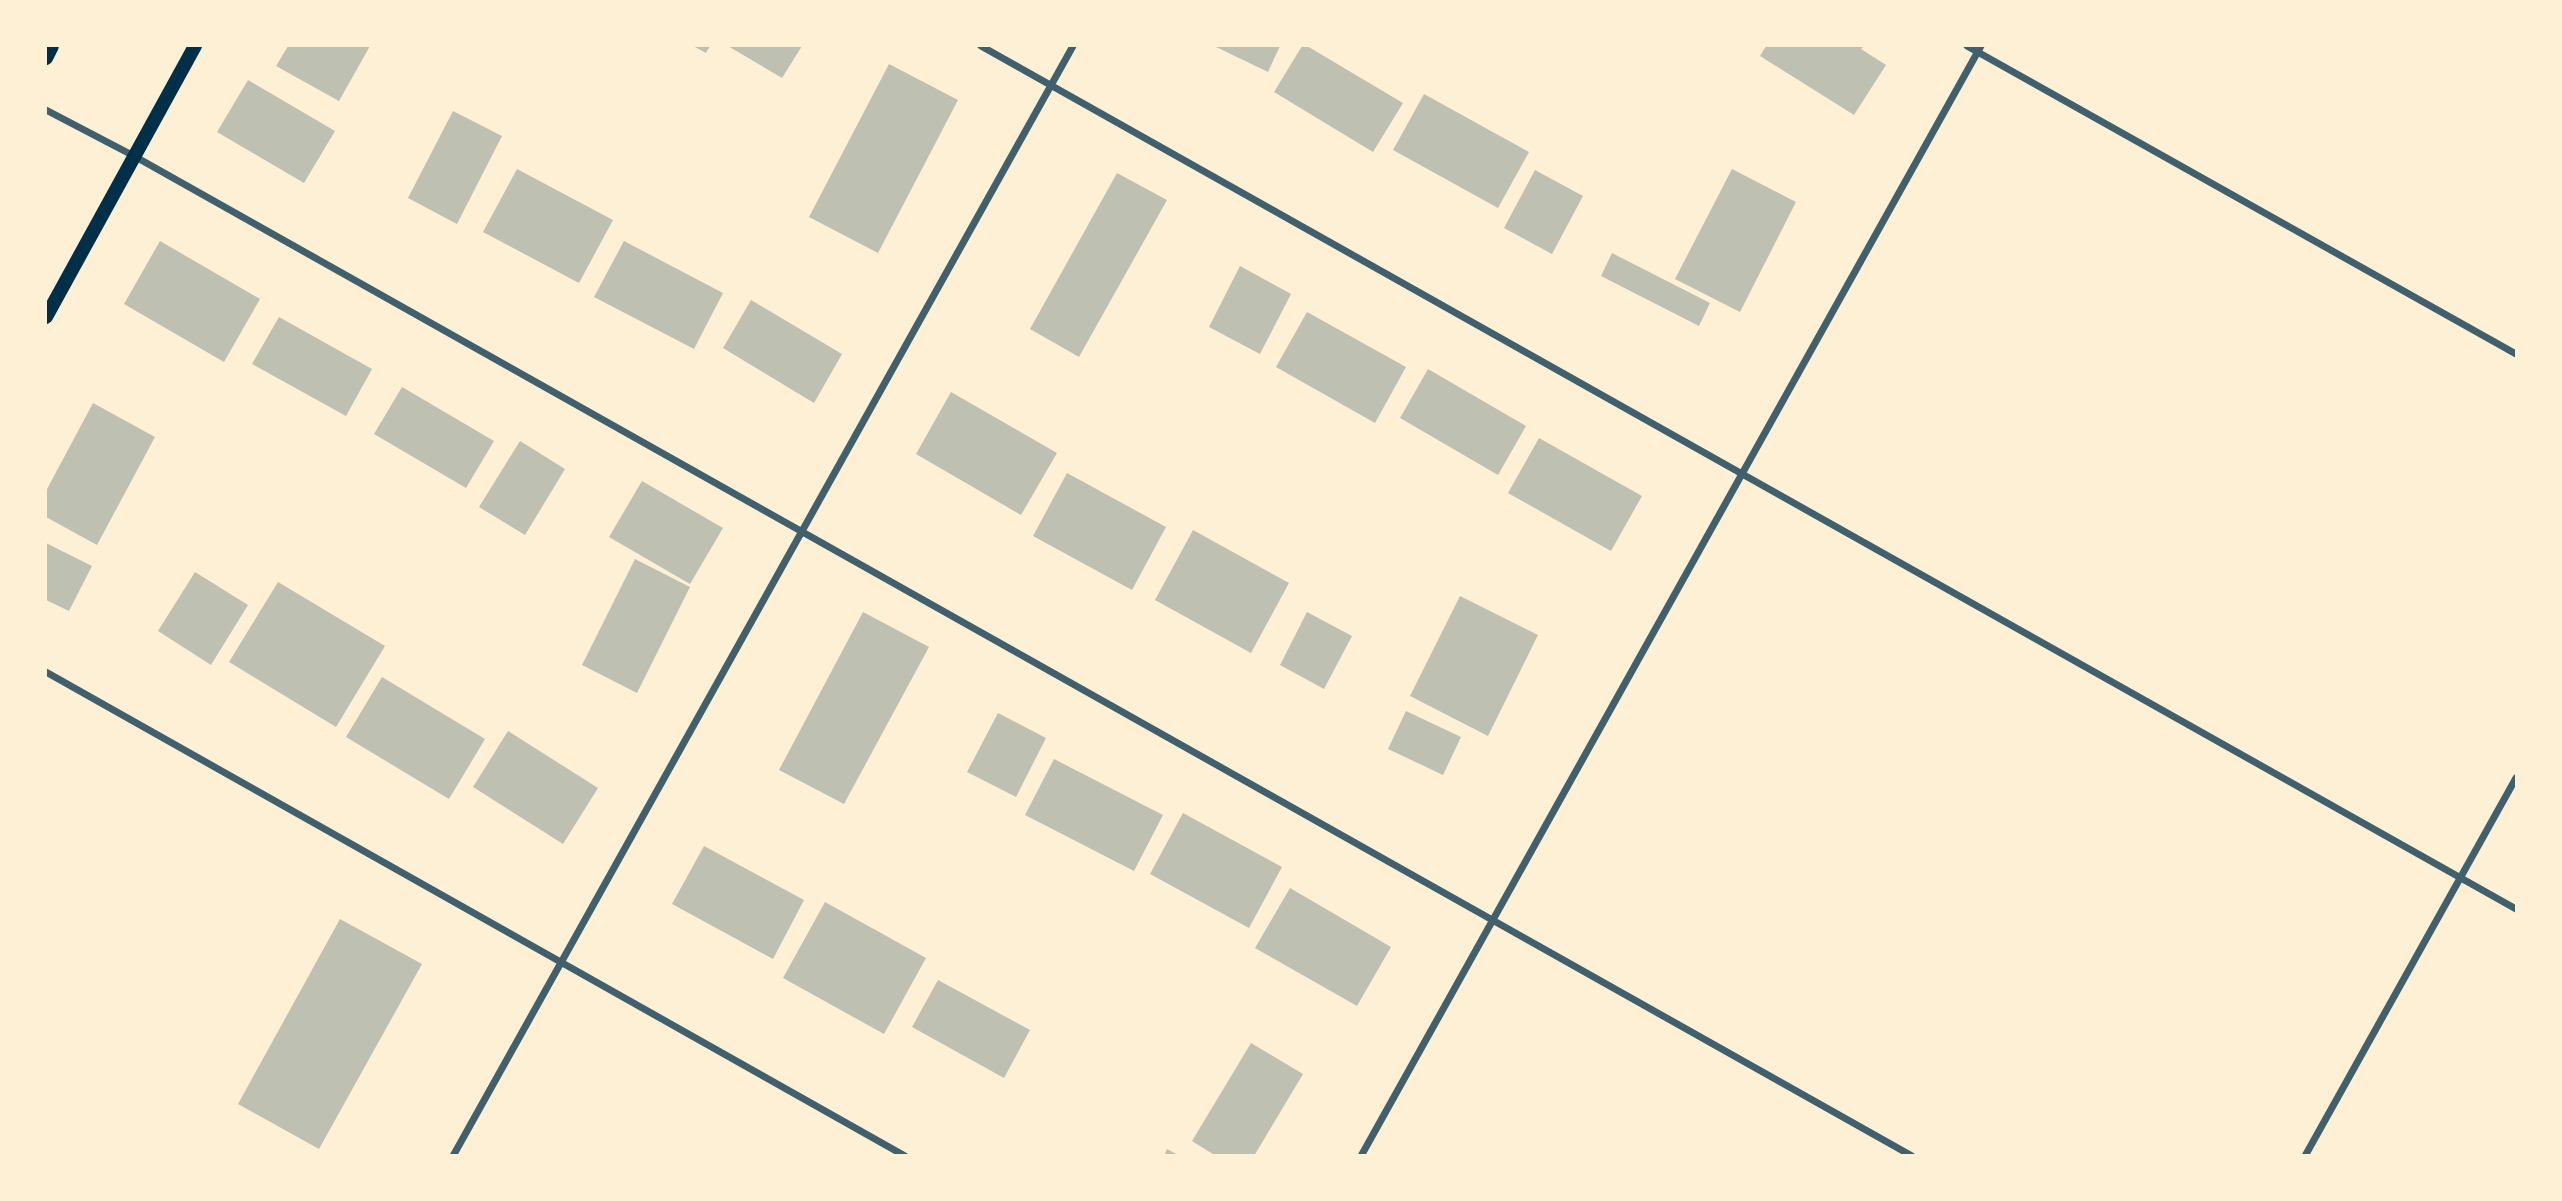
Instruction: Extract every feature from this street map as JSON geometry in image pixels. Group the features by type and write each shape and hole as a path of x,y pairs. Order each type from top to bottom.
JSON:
{"main road":[{"path":"46,58 52,46"},
{"path":"46,317 195,46"}],"street":[{"path":"981,46 2516,909"},
{"path":"453,1156 1073,46"},
{"path":"1967,46 1979,48 2516,354"},
{"path":"1361,1156 1979,48"},
{"path":"46,110 134,156 1912,1156"},
{"path":"46,672 905,1156"},
{"path":"2305,1156 2516,778"}],"building":[{"path":"288,46 370,46 339,101 276,66"},
{"path":"693,46 710,46 706,53"},
{"path":"728,46 802,46 782,78"},
{"path":"1214,46 1280,46 1268,72"},
{"path":"1302,46 1307,46 1403,103 1373,152 1274,92"},
{"path":"1766,46 1864,46 1861,49 1886,65 1854,115 1760,56"},
{"path":"889,64 958,100 878,253 809,217"},
{"path":"248,80 335,131 304,183 217,132"},
{"path":"1424,94 1529,152 1498,208 1393,150"},
{"path":"453,111 502,136 457,224 408,198"},
{"path":"517,169 613,220 579,283 483,232"},
{"path":"1732,169 1796,202 1740,312 1675,279"},
{"path":"1535,170 1583,196 1552,254 1504,228"},
{"path":"1117,173 1167,200 1079,357 1030,329"},
{"path":"160,241 260,299 224,362 124,304"},
{"path":"624,241 723,293 694,349 594,297"},
{"path":"1612,253 1710,303 1699,326 1601,276"},
{"path":"1240,266 1291,294 1260,354 1209,327"},
{"path":"751,300 842,354 814,403 723,348"},
{"path":"1307,312 1406,367 1375,423 1276,367"},
{"path":"279,317 372,369 346,416 252,364"},
{"path":"1428,369 1526,426 1498,475 1400,418"},
{"path":"402,387 494,441 466,488 374,434"},
{"path":"951,392 1057,453 1021,515 916,454"},
{"path":"93,403 155,437 97,545 46,517 46,491"},
{"path":"1539,438 1642,496 1611,551 1508,493"},
{"path":"520,441 565,469 525,535 479,507"},
{"path":"1067,473 1166,527 1132,590 1033,536"},
{"path":"642,481 723,528 690,584 609,537"},
{"path":"1193,530 1289,583 1251,653 1155,600"},
{"path":"46,543 92,566 69,611 46,600"},
{"path":"635,559 690,587 637,693 582,665"},
{"path":"195,572 248,605 211,665 158,631"},
{"path":"278,582 385,646 336,727 229,662"},
{"path":"1460,596 1538,635 1488,736 1410,696"},
{"path":"863,612 929,647 844,804 779,770"},
{"path":"1307,612 1352,636 1324,689 1280,665"},
{"path":"382,677 485,739 449,799 346,737"},
{"path":"1406,711 1461,737 1443,775 1388,749"},
{"path":"998,713 1046,738 1016,797 967,772"},
{"path":"508,731 598,788 563,844 473,787"},
{"path":"1054,759 1163,815 1134,871 1025,815"},
{"path":"1183,813 1282,867 1249,928 1150,874"},
{"path":"704,846 804,900 773,959 672,904"},
{"path":"1290,888 1391,947 1357,1006 1255,948"},
{"path":"825,902 926,958 884,1034 783,978"},
{"path":"340,919 422,964 319,1149 238,1104"},
{"path":"938,980 1030,1030 1004,1078 912,1027"},
{"path":"1251,1043 1303,1074 1254,1156 1216,1156 1192,1141"},
{"path":"1167,1149 1180,1156 1164,1156"}]}
